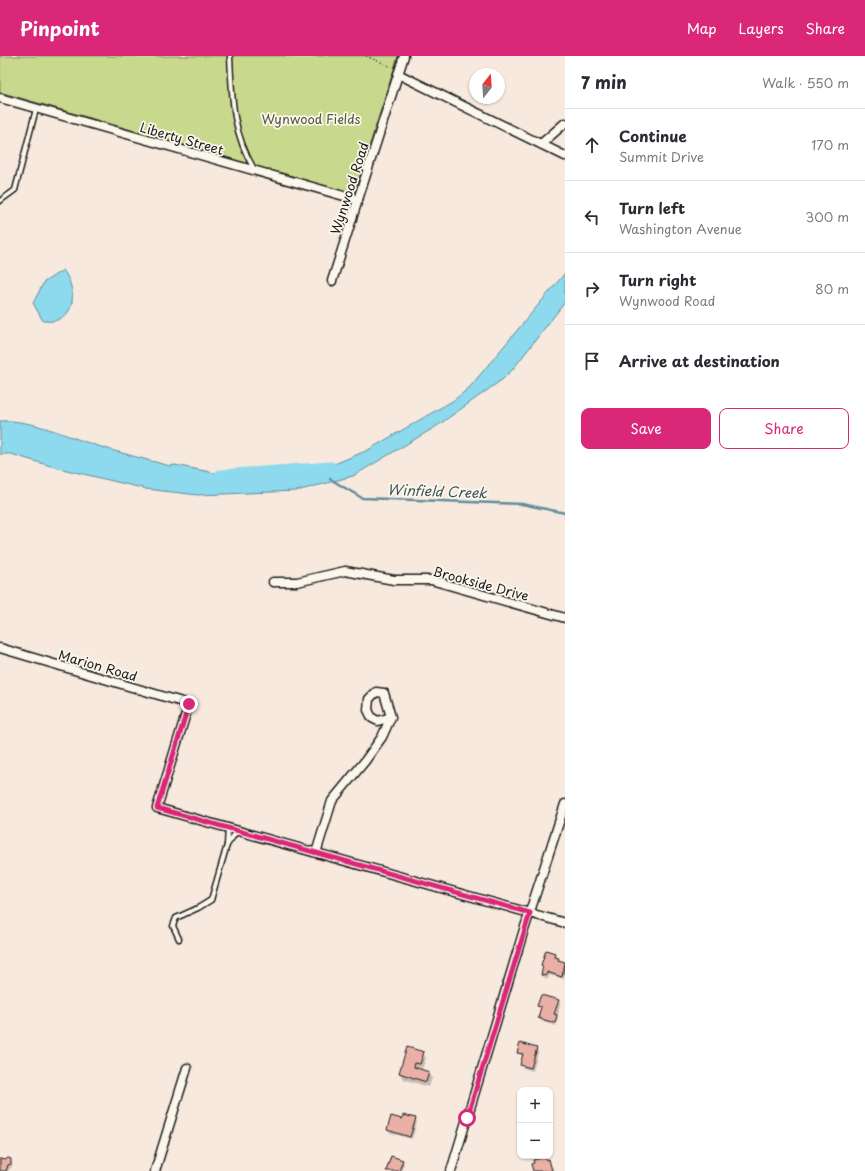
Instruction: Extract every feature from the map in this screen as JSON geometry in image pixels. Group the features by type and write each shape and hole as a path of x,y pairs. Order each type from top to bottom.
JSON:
{"street":[{"name":"Wynwood Road","path":"332,281 358,200 396,71 404,56"},
{"path":"396,71 565,156"},
{"name":"Liberty Street","path":"0,98 358,200"},
{"path":"541,144 565,123"},
{"name":"Brookside Drive","path":"273,582 297,582 345,571 394,580 431,580 565,618"},
{"name":"Marion Road","path":"0,648 189,704 157,808 228,828"},
{"path":"316,853 332,801 365,762 382,737 391,717"},
{"path":"451,1171 565,804"},
{"path":"228,828 565,923"},
{"path":"155,1171 187,1068"}],"lane":[{"path":"230,56 233,111 236,129 248,159 255,171"},
{"path":"0,202 15,190 36,109"},
{"path":"179,939 172,926 176,918 198,908 210,900 227,846 228,828"},
{"path":"227,846 238,830"}],"path":[{"path":"366,56 396,71"}],"green space":[{"name":"Wynwood Fields","path":"0,56 398,56 354,194 0,92"}],"water":[{"path":"63,270 71,287 71,305 68,312 62,318 54,321 43,321 33,303 44,282"},
{"path":"565,273 565,302 513,369 503,379 437,426 353,476 297,491 198,495 146,489 54,467 11,454 0,454 0,421 12,421 36,425 104,448 170,466 175,465 220,474 268,479 302,473 332,465 368,450 454,400 469,388"}],"building":[{"path":"546,950 555,953 554,957 565,962 562,977 547,972 546,976 541,975 543,966 541,965"},
{"path":"541,995 559,1000 554,1014 557,1015 555,1023 538,1018 541,1007 537,1006"},
{"path":"520,1043 537,1048 531,1068 520,1065 523,1054 517,1053"},
{"path":"407,1047 424,1052 420,1064 415,1063 414,1067 429,1072 426,1082 399,1073"},
{"path":"403,1115 416,1118 410,1137 387,1130 391,1116 402,1119"},
{"path":"391,1156 403,1160 399,1171 386,1171"},
{"path":"8,1158 11,1159 11,1164 8,1165 6,1171 0,1171 0,1159 5,1160"},
{"path":"549,1159 552,1171 533,1171 531,1164 534,1163 533,1160"}],"waterway":[{"path":"221,477 331,469"},
{"name":"Winfield Creek","path":"330,479 362,498 522,504 565,513"}],"route":[{"path":"189,704 157,808 530,913 467,1118"}]}
